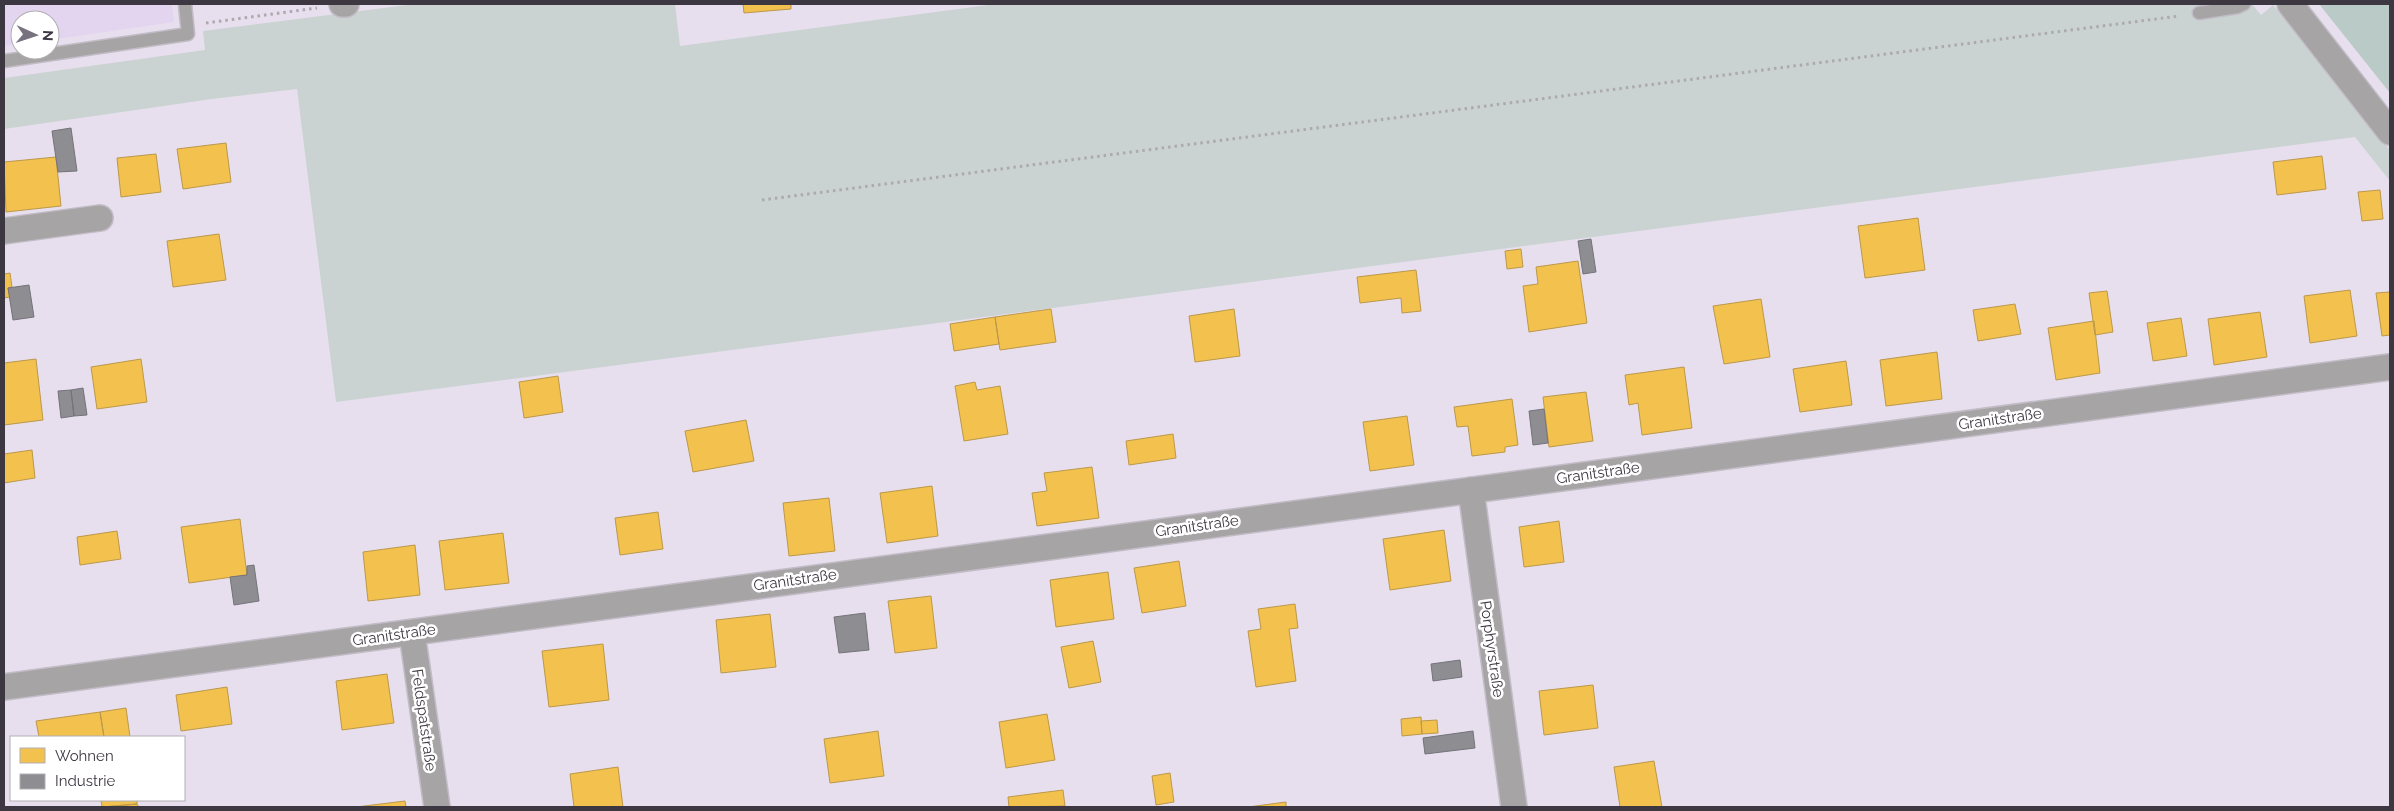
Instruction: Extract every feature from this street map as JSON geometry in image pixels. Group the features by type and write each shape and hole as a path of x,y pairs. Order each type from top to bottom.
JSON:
{"street":[{"path":"2290,4 2390,132"},
{"path":"4,231 100,218"},
{"name":"Granitstraße","path":"4,688 2390,367"},
{"name":"Porphyrstraße","path":"1471,490 1514,807"},
{"name":"Feldspatstraße","path":"412,633 437,807"}],"lane":[{"path":"4,61 188,34 185,4"},
{"path":"2199,13 2238,7 2244,4"}],"path":[{"path":"187,25 342,4"},
{"path":"762,200 2199,13"}],"shaded area":[{"path":"4,4 172,4 174,22 60,39 60,10 10,10 10,45 4,46"},
{"path":"415,4 675,4 680,46 996,4 2252,4 2261,15 2273,5 2390,150 2390,181 2355,137 336,402 297,89 212,99 4,129 4,78 205,50 203,31"},
{"path":"2319,4 2390,4 2390,93"}],"building: Wohnen":[{"path":"743,4 791,4 791,9 744,13"},
{"path":"226,143 231,182 183,189 177,149"},
{"path":"156,154 161,192 121,197 117,158"},
{"path":"2322,156 2326,189 2277,195 2273,162"},
{"path":"56,157 61,206 6,212 4,162"},
{"path":"2380,190 2383,219 2362,221 2358,192"},
{"path":"1918,218 1925,270 1865,278 1858,226"},
{"path":"219,234 226,280 173,287 167,241"},
{"path":"1521,249 1523,267 1507,269 1505,251"},
{"path":"1578,261 1587,323 1529,332 1523,286 1538,284 1536,267"},
{"path":"1416,270 1421,311 1402,313 1401,298 1360,303 1357,277"},
{"path":"10,273 12,287 8,288 10,297 4,298 4,274"},
{"path":"2350,290 2357,336 2310,343 2304,296"},
{"path":"2107,291 2113,332 2095,335 2089,293"},
{"path":"2390,292 2390,335 2382,336 2376,293"},
{"path":"1761,299 1770,357 1724,364 1713,306"},
{"path":"2015,304 2021,334 1978,341 1973,310"},
{"path":"1051,309 1056,342 1000,350 995,317"},
{"path":"1234,309 1240,356 1195,362 1189,316"},
{"path":"2260,312 2267,357 2214,365 2208,319"},
{"path":"995,317 999,344 954,351 950,324"},
{"path":"2181,318 2187,356 2153,361 2147,323"},
{"path":"2094,321 2100,373 2056,380 2048,328"},
{"path":"1937,352 1942,399 1886,406 1880,360"},
{"path":"36,359 43,420 4,425 4,363"},
{"path":"141,359 147,402 97,409 91,367"},
{"path":"1846,361 1852,405 1800,412 1793,369"},
{"path":"1684,367 1692,428 1642,435 1638,403 1629,405 1625,375"},
{"path":"558,376 563,412 524,418 519,382"},
{"path":"975,382 977,390 1000,386 1008,434 964,441 955,386"},
{"path":"1586,392 1593,441 1549,447 1543,397"},
{"path":"1512,399 1518,445 1505,447 1505,452 1472,456 1468,426 1457,427 1454,407"},
{"path":"1407,416 1414,465 1370,471 1363,422"},
{"path":"746,420 754,461 693,472 685,431"},
{"path":"1173,434 1176,458 1129,465 1126,441"},
{"path":"32,450 35,478 4,483 4,454"},
{"path":"1092,467 1099,518 1037,526 1032,493 1047,491 1044,473"},
{"path":"932,486 938,536 887,543 880,493"},
{"path":"829,498 835,551 789,556 783,503"},
{"path":"658,512 663,549 620,555 615,518"},
{"path":"240,519 247,575 189,583 181,527"},
{"path":"1559,521 1564,562 1524,567 1519,527"},
{"path":"1444,530 1451,581 1390,590 1383,539"},
{"path":"117,531 121,559 80,565 77,537"},
{"path":"503,533 509,583 445,590 439,541"},
{"path":"415,545 420,595 368,601 363,552"},
{"path":"1179,561 1186,606 1142,613 1134,568"},
{"path":"1108,572 1114,619 1056,627 1050,580"},
{"path":"931,596 937,648 895,653 888,601"},
{"path":"1295,604 1298,628 1289,629 1296,681 1256,687 1248,631 1261,629 1258,609"},
{"path":"770,614 776,667 721,673 716,620"},
{"path":"1093,641 1101,682 1069,688 1061,647"},
{"path":"603,644 609,700 549,707 542,651"},
{"path":"387,674 394,723 342,730 336,681"},
{"path":"1593,685 1598,728 1544,735 1539,691"},
{"path":"227,687 232,724 181,731 176,695"},
{"path":"126,708 130,736 104,736 100,712"},
{"path":"100,712 104,736 39,736 36,721"},
{"path":"1047,714 1055,760 1006,768 999,722"},
{"path":"1421,717 1422,734 1402,736 1401,719"},
{"path":"1437,720 1438,733 1422,734 1421,721"},
{"path":"878,731 884,776 830,783 824,739"},
{"path":"1654,761 1662,807 1620,807 1614,767"},
{"path":"618,767 623,807 574,807 570,774"},
{"path":"1170,773 1174,802 1156,805 1152,776"},
{"path":"1063,790 1065,806 1009,807 1008,797"},
{"path":"101,801 137,801 137,804 102,807"},
{"path":"405,801 406,807 356,807"},
{"path":"1286,802 1286,807 1248,807"},
{"path":"137,804 139,807 103,807"}],"building: Industrie":[{"path":"71,128 77,171 58,172 52,131"},
{"path":"1591,239 1596,272 1583,274 1578,241"},
{"path":"29,285 34,317 13,320 8,288"},
{"path":"83,388 87,415 74,416 71,390"},
{"path":"71,390 74,416 61,418 58,391"},
{"path":"1544,409 1548,443 1533,445 1529,411"},
{"path":"254,565 259,601 234,605 230,577 247,575 247,566"},
{"path":"865,613 869,650 839,653 834,617"},
{"path":"1460,660 1462,677 1433,681 1431,664"},
{"path":"1473,731 1475,748 1425,754 1423,738"}]}
